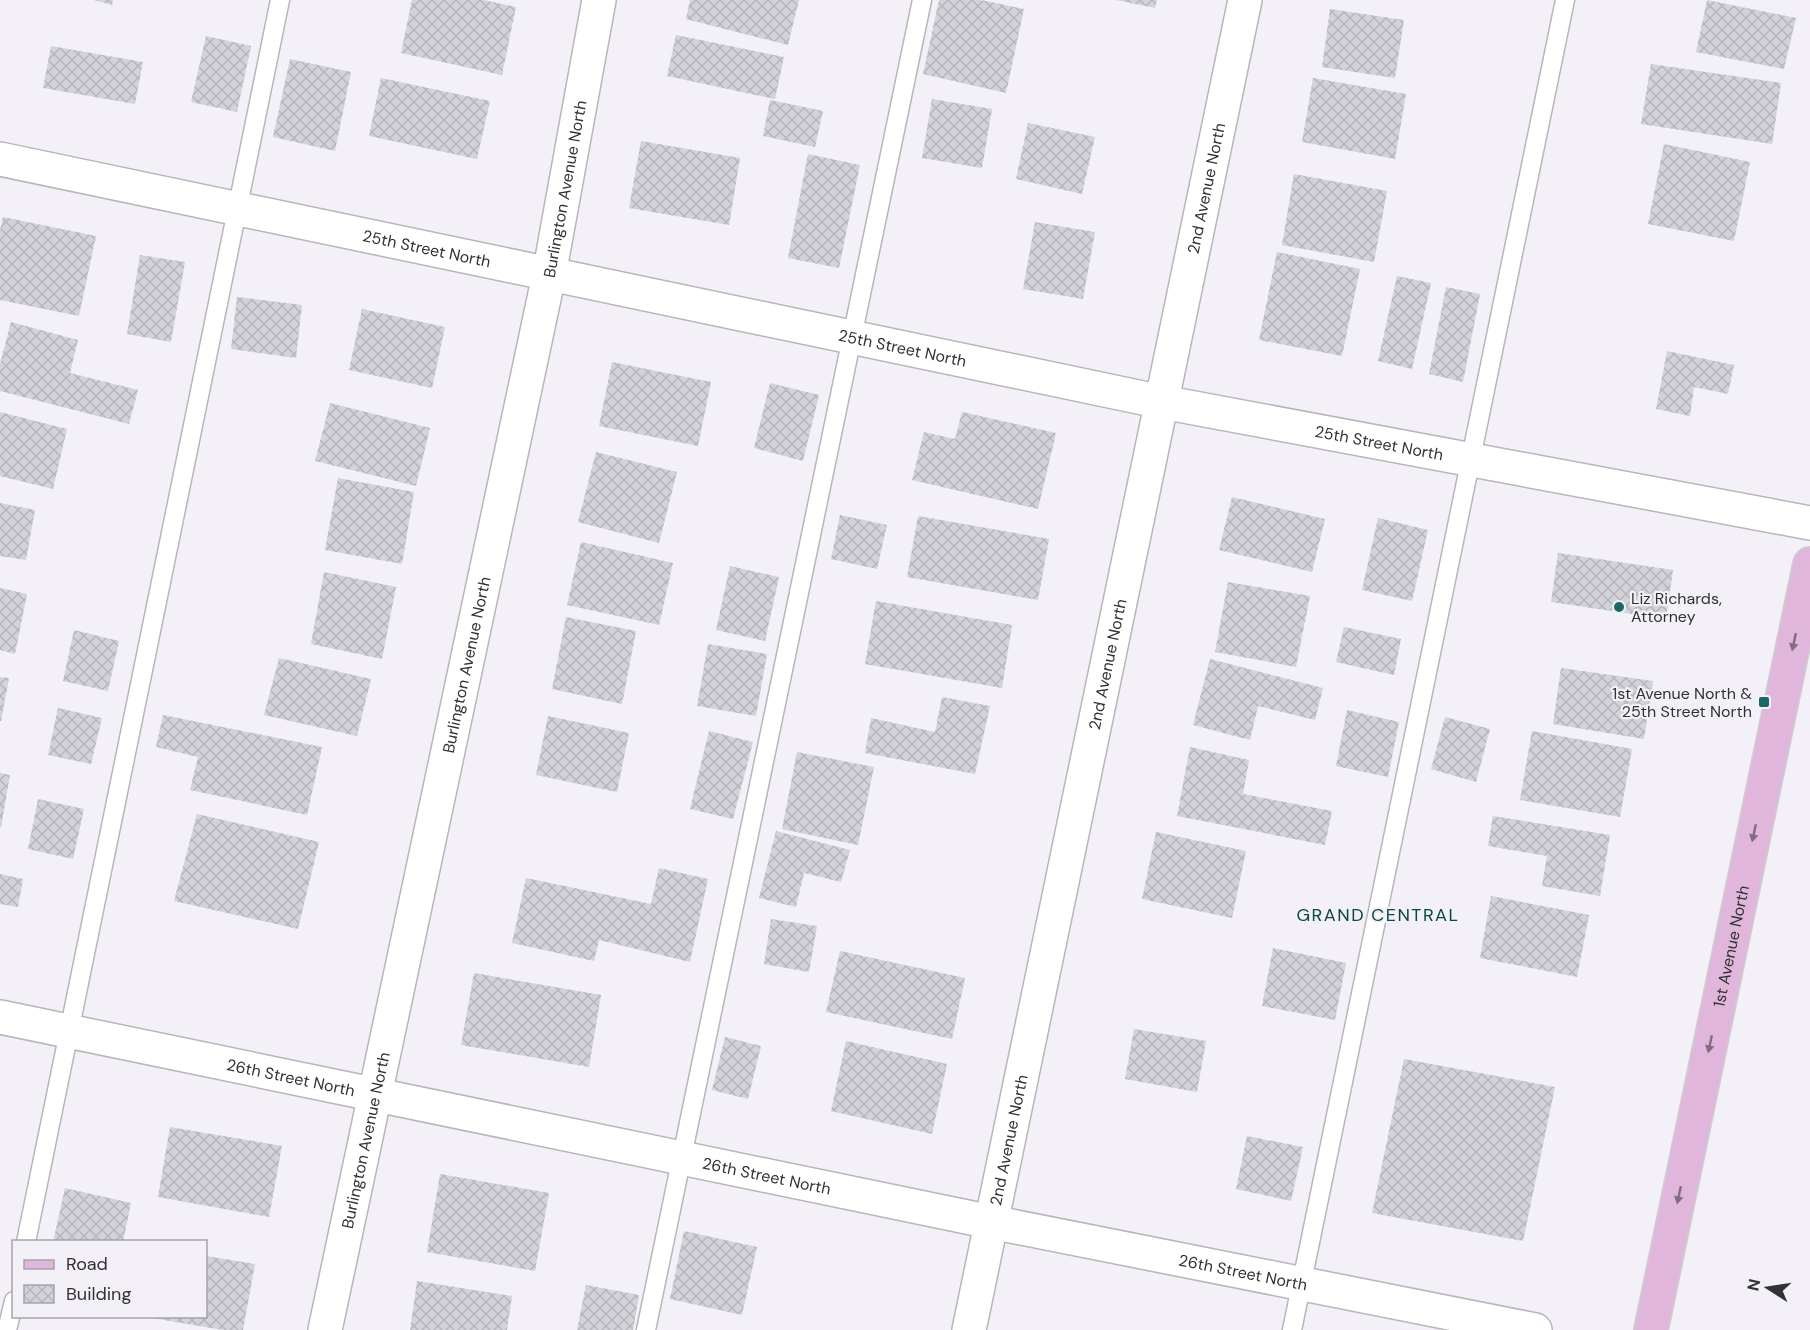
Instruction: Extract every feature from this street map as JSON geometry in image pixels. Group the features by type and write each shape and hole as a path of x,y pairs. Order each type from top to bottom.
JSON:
{"main road":[{"name":"1st Avenue North","path":"1651,1330 1810,564"}],"street":[{"name":"Burlington Avenue North","path":"326,1330 549,275 599,0"},
{"name":"2nd Avenue North","path":"969,1330 1245,0"},
{"name":"25th Street North","path":"0,159 1162,402 1810,524"},
{"name":"26th Street North","path":"0,1017 991,1222 1535,1330"}],"lane":[{"path":"26,1240 280,0"},
{"path":"646,1330 922,0"},
{"path":"1292,1330 1565,0"},
{"path":"8,1330 12,1311"}],"building":[{"path":"94,0 113,0 112,5"},
{"path":"412,0 484,0 516,7 502,75 401,53"},
{"path":"690,0 799,0 788,45 686,19"},
{"path":"939,0 981,0 1024,9 1006,93 923,74"},
{"path":"1116,0 1157,0 1155,8"},
{"path":"1707,0 1796,18 1784,69 1696,52"},
{"path":"1330,9 1404,20 1395,78 1322,67"},
{"path":"676,35 784,57 775,99 667,76"},
{"path":"206,36 251,46 237,112 191,102"},
{"path":"51,46 143,62 135,104 43,88"},
{"path":"290,59 351,72 335,151 273,137"},
{"path":"1651,64 1781,83 1772,144 1641,124"},
{"path":"381,78 490,101 477,159 369,136"},
{"path":"1313,78 1406,94 1395,159 1302,142"},
{"path":"932,99 992,109 982,168 922,158"},
{"path":"770,100 823,111 815,147 763,136"},
{"path":"1028,123 1095,137 1082,194 1016,179"},
{"path":"641,141 740,158 729,225 629,208"},
{"path":"1664,144 1750,162 1734,241 1648,224"},
{"path":"808,154 860,165 839,268 788,258"},
{"path":"1294,174 1387,191 1374,262 1282,245"},
{"path":"3,217 96,236 79,316 0,300 0,230"},
{"path":"1035,222 1095,232 1083,299 1023,289"},
{"path":"1277,252 1360,269 1342,356 1259,340"},
{"path":"140,255 185,262 171,342 127,334"},
{"path":"1397,276 1431,283 1412,369 1378,361"},
{"path":"1446,287 1480,294 1463,382 1429,374"},
{"path":"237,297 302,305 296,358 231,349"},
{"path":"362,309 445,327 432,388 349,370"},
{"path":"11,322 78,340 70,373 138,390 129,424 0,391 0,364"},
{"path":"1667,351 1734,365 1728,394 1694,387 1690,416 1656,409"},
{"path":"612,362 711,382 698,446 599,426"},
{"path":"770,383 819,395 803,461 754,448"},
{"path":"330,403 430,428 416,486 315,461"},
{"path":"0,412 67,429 53,489 0,476"},
{"path":"962,412 1056,433 1038,509 912,480 924,432 955,439"},
{"path":"596,452 677,472 659,543 578,522"},
{"path":"338,478 414,492 402,564 325,550"},
{"path":"1232,497 1325,519 1312,572 1219,550"},
{"path":"0,503 35,510 26,560 0,556"},
{"path":"840,515 887,525 877,569 831,559"},
{"path":"918,516 1049,539 1038,600 907,577"},
{"path":"1378,518 1428,530 1412,601 1362,590"},
{"path":"581,542 673,563 659,625 567,605"},
{"path":"1558,553 1673,570 1666,619 1551,602"},
{"path":"730,566 779,577 765,641 716,630"},
{"path":"324,572 396,587 382,659 311,644"},
{"path":"1228,582 1310,596 1296,667 1215,652"},
{"path":"0,588 27,594 15,654 0,650"},
{"path":"876,601 1012,625 1002,688 865,664"},
{"path":"566,617 636,631 622,704 552,689"},
{"path":"1344,627 1401,639 1394,675 1336,662"},
{"path":"74,630 119,641 108,691 63,681"},
{"path":"708,644 767,654 756,716 697,706"},
{"path":"279,658 371,679 357,736 264,715"},
{"path":"1210,659 1323,688 1315,720 1258,706 1250,740 1193,725"},
{"path":"1561,668 1653,681 1644,739 1553,724"},
{"path":"0,677 9,678 1,721 0,721"},
{"path":"942,697 990,706 975,774 865,753 871,718 935,732"},
{"path":"58,708 102,718 91,764 48,755"},
{"path":"1347,710 1399,722 1388,777 1336,766"},
{"path":"163,715 322,747 307,815 190,790 198,757 156,747"},
{"path":"548,716 629,733 617,792 536,775"},
{"path":"1445,717 1490,729 1476,782 1431,769"},
{"path":"709,731 753,742 733,819 690,809"},
{"path":"1532,731 1632,749 1620,817 1520,800"},
{"path":"1190,747 1249,760 1243,794 1332,811 1325,845 1177,816"},
{"path":"797,752 874,767 858,845 782,829"},
{"path":"0,773 10,775 1,827 0,827"},
{"path":"38,799 84,809 73,859 28,849"},
{"path":"197,814 319,842 298,929 174,901"},
{"path":"1493,816 1610,835 1600,896 1542,886 1547,856 1488,846"},
{"path":"776,831 850,850 841,882 804,873 796,907 759,898"},
{"path":"1156,832 1246,851 1232,918 1142,899"},
{"path":"659,868 708,879 690,962 599,940 594,961 512,943 526,878 651,904"},
{"path":"0,874 23,879 18,907 0,904"},
{"path":"1491,896 1589,915 1577,977 1480,958"},
{"path":"771,919 817,926 809,972 764,964"},
{"path":"1273,948 1346,963 1335,1020 1262,1006"},
{"path":"840,951 965,978 952,1039 826,1012"},
{"path":"474,973 601,995 589,1067 461,1045"},
{"path":"1134,1029 1206,1041 1197,1092 1125,1079"},
{"path":"725,1037 761,1046 748,1099 712,1090"},
{"path":"846,1041 947,1064 932,1134 831,1111"},
{"path":"1404,1059 1555,1087 1523,1241 1372,1213"},
{"path":"170,1127 282,1146 269,1217 158,1197"},
{"path":"1247,1136 1303,1147 1291,1201 1236,1189"},
{"path":"440,1174 549,1193 535,1271 427,1252"},
{"path":"65,1188 131,1203 123,1240 53,1240"},
{"path":"684,1231 757,1247 742,1315 670,1299"},
{"path":"207,1256 255,1264 243,1330 223,1330 152,1318 207,1318"},
{"path":"417,1281 512,1296 507,1330 410,1330"},
{"path":"586,1285 639,1295 633,1330 577,1330"}],"place":[{"name":"Liz Richards, Attorney","path":"1619,607"},
{"name":"1st Avenue North & 25th Street North","path":"1764,702"}],"district":[{"name":"GRAND CENTRAL","path":"1378,915"}]}
